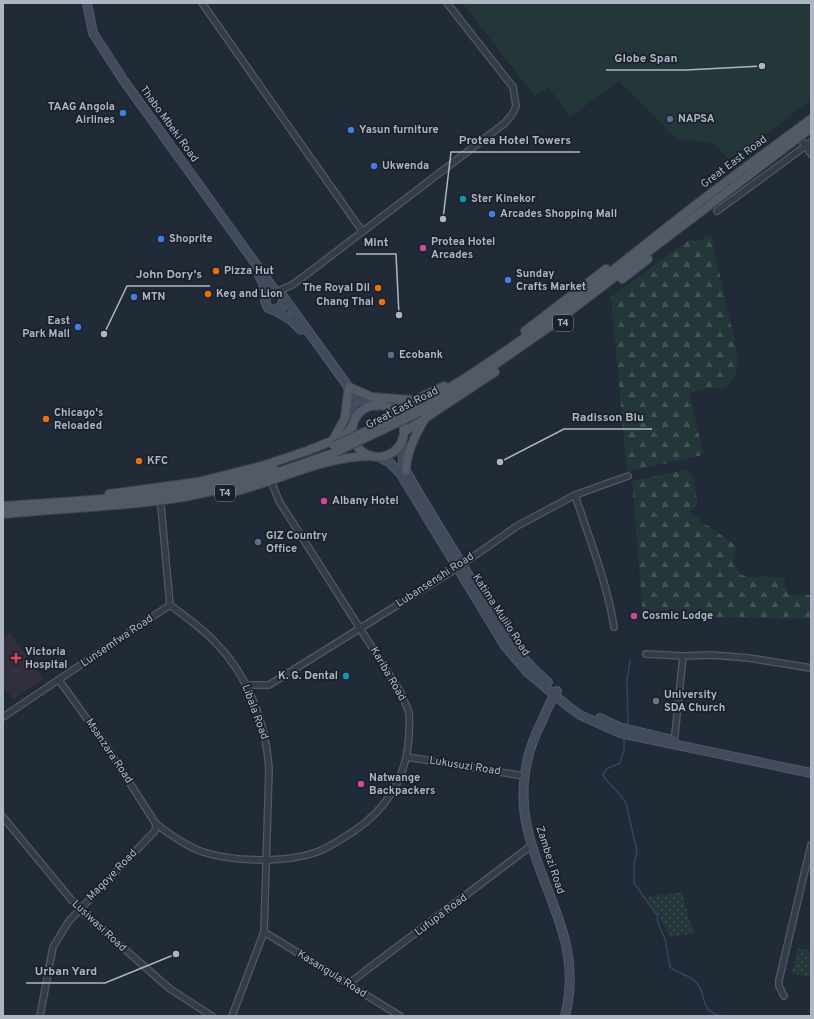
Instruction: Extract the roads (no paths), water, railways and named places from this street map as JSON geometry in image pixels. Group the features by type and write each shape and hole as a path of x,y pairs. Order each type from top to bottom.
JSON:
{"main road":[{"name":"Thabo Mbeki Road","path":"87,3 93,33 124,81 248,251 276,292 283,299 349,390 353,407 354,423"},
{"name":"Great East Road","path":"403,436 420,409 530,335 671,224 811,119"},
{"name":"Great East Road","path":"3,514 198,488 267,470 334,446 420,409 473,380 532,339 692,220 811,128"},
{"name":"Thabo Mbeki Road","path":"248,251 263,283 266,305 291,320 299,327 349,390 360,400 377,406"},
{"path":"266,298 271,292 276,292"},
{"path":"274,310 282,306 283,299"},
{"path":"334,446 345,418 349,390 420,409 407,460 406,471"},
{"path":"377,406 390,409 400,418 403,436 395,451 388,455 375,457 363,452 357,446 353,438 354,423 364,410 377,406"},
{"name":"Great East Road","path":"390,409 420,409"},
{"name":"Great East Road","path":"334,446 347,433 354,423"},
{"name":"Katima Mulilo Road","path":"403,436 402,460 406,471 505,646 528,673 556,693 580,715 620,733 811,768"},
{"name":"Great East Road","path":"3,506 75,505 96,511 161,506 229,493 271,481 335,459 355,456 375,457"},
{"name":"Katima Mulilo Road","path":"375,457 389,462 400,473 460,566"},
{"name":"Zambezi Road","path":"556,693 532,744 524,776 525,812 532,845 564,933 569,956 571,982 566,1016"},
{"name":"Katima Mulilo Road","path":"674,743 811,773"}],"street":[{"path":"202,3 362,231"},
{"path":"276,292 292,285 504,123 513,113 516,106 513,87 448,3"},
{"path":"799,137 811,154"},
{"path":"717,211 811,142"},
{"path":"283,299 292,285"},
{"name":"Lubansenshi Road","path":"245,685 269,685 460,566 517,526 575,495 628,476"},
{"name":"Kariba Road","path":"156,824 181,842 203,852 235,858 288,858 326,849 361,828 390,798 399,782 407,757 409,738 408,712 401,693 279,501 271,481"},
{"path":"575,495 598,563 612,611 614,626"},
{"path":"161,506 170,605"},
{"name":"Lunsemfwa Road","path":"3,717 170,605"},
{"name":"Libala Road","path":"170,605 215,642 236,668 245,685 263,728 268,750 269,769 264,932 232,1016"},
{"path":"646,654 683,656 712,655 749,658 811,668"},
{"path":"674,743 683,656"},
{"name":"Msanzara Road","path":"59,680 105,744 156,824"},
{"name":"Lukusuzi Road","path":"407,757 524,776"},
{"name":"Lusiwasi Road","path":"3,817 78,909 170,989 212,1016"},
{"name":"Magoye Road","path":"40,1016 52,948 78,909 155,831 156,824"},
{"name":"Lufupa Road","path":"348,984 532,845"},
{"path":"784,996 779,986 779,980 811,845"},
{"name":"Kasangula Road","path":"264,932 400,1016"}],"waterway":[{"path":"628,723 627,680 630,660"},
{"path":"624,739 624,750 620,763 606,769 603,775 626,804 637,851 634,865 634,883 657,915 658,923 665,939 670,967 694,980 700,988 707,1008 715,1014 722,1016"}],"place":[{"name":"Globe Span","path":"762,66"},
{"name":"TAAG Angola Airlines","path":"123,113"},
{"name":"NAPSA","path":"670,119"},
{"name":"Yasun furniture","path":"351,130"},
{"name":"Ukwenda","path":"374,166"},
{"name":"Ster Kinekor","path":"463,199"},
{"name":"Arcades Shopping Mall","path":"492,214"},
{"name":"Protea Hotel Towers","path":"443,219"},
{"name":"Shoprite","path":"161,239"},
{"name":"Protea Hotel Arcades","path":"423,248"},
{"name":"Pizza Hut","path":"216,271"},
{"name":"Sunday Crafts Market","path":"508,280"},
{"name":"The Royal Dil","path":"378,288"},
{"name":"Keg and Lion","path":"208,294"},
{"name":"MTN","path":"134,297"},
{"name":"Chang Thai","path":"382,302"},
{"name":"Mint","path":"399,315"},
{"name":"East Park Mall","path":"78,327"},
{"name":"John Dory's","path":"104,334"},
{"name":"Ecobank","path":"391,355"},
{"name":"Chicago's Reloaded","path":"46,419"},
{"name":"KFC","path":"139,461"},
{"name":"Radisson Blu","path":"500,462"},
{"name":"Albany Hotel","path":"324,501"},
{"name":"GIZ Country Office","path":"258,542"},
{"name":"Cosmic Lodge","path":"634,616"},
{"name":"Victoria Hospital","path":"16,658"},
{"name":"K. G. Dental","path":"346,676"},
{"name":"University SDA Church","path":"656,701"},
{"name":"Natwange Backpackers","path":"361,784"},
{"name":"Urban Yard","path":"176,954"}]}
